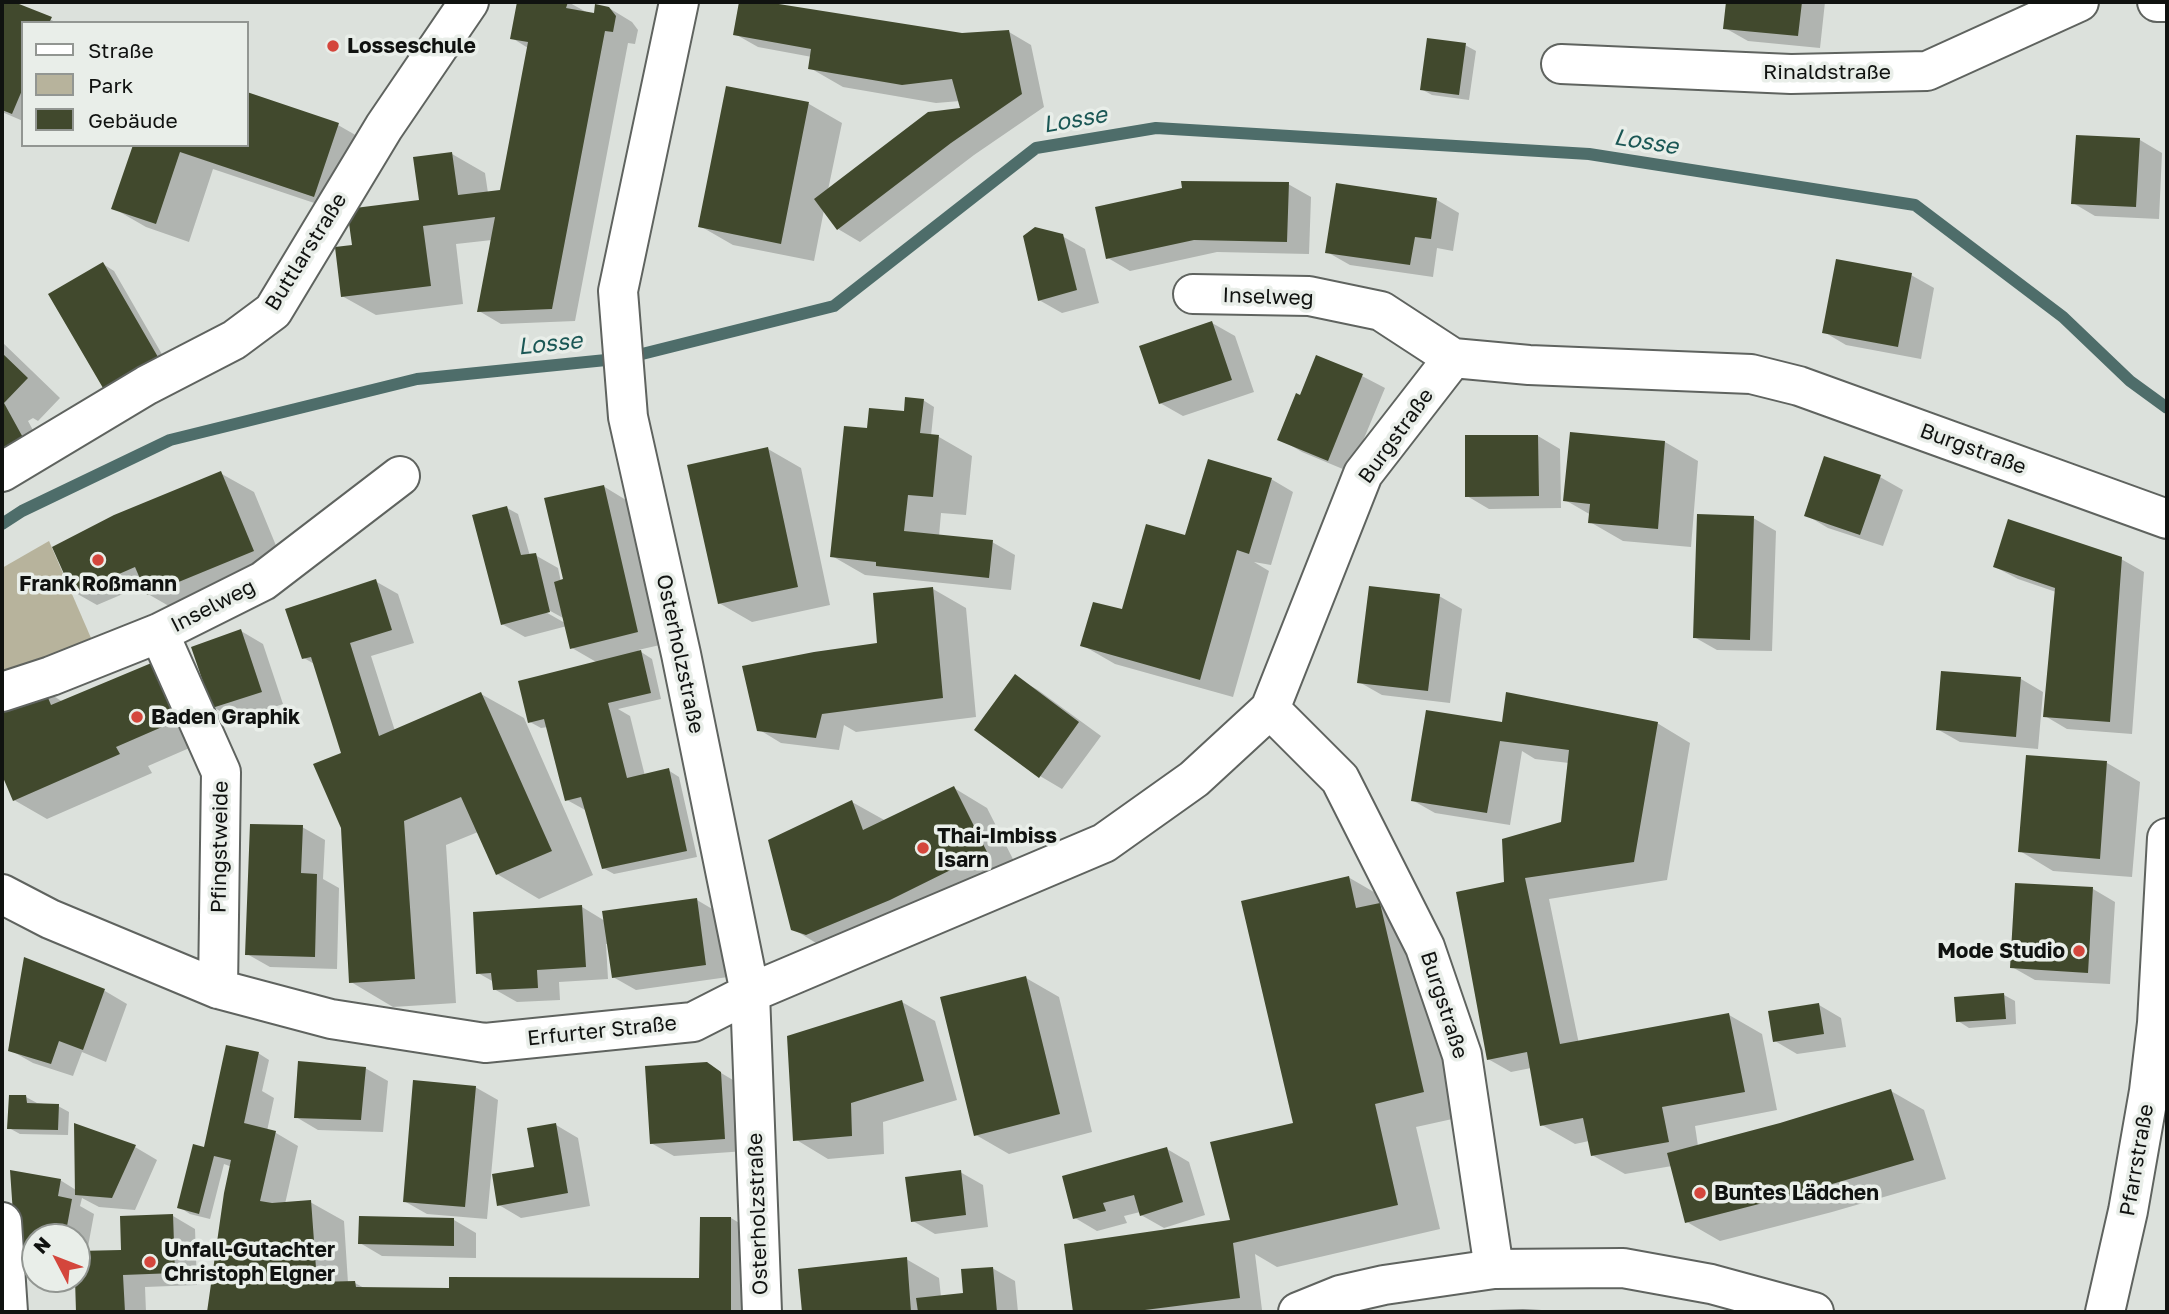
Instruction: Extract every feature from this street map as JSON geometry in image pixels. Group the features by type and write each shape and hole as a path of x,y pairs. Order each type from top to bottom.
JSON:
{"street":[{"name":"Buttlarstraße","path":"2,472 147,385 234,340 273,311 384,127 469,2"},
{"name":"Osterholzstraße","path":"680,2 618,291 628,417 681,654 750,993 762,1312"},
{"name":"Rinaldstraße","path":"1561,64 1791,74 1927,71 2079,2"},
{"path":"2157,2 2167,2"},
{"name":"Inselweg","path":"1193,294 1308,296 1381,311 1453,358"},
{"name":"Burgstraße","path":"1494,1269 1462,1055 1425,947 1340,779 1270,709 1363,474 1453,358 1529,365 1751,374 1799,386 2167,519"},
{"name":"Inselweg","path":"2,692 51,676 159,633 263,581 400,476"},
{"name":"Pfingstweide","path":"159,633 221,772 218,989"},
{"name":"Erfurter Straße","path":"3,904 50,919 218,989 331,1019 485,1043 693,1021 750,993 1104,843 1194,779 1270,709"},
{"name":"Pfarrstraße","path":"2105,1312 2158,1089 2157,1023 2167,838"},
{"path":"2,1222 8,1312"},
{"path":"1298,1312 1340,1296 1384,1285 1494,1269 1623,1268 1711,1284 1814,1312"}],"green space":[{"path":"49,541 91,638 2,675 2,568"}],"building":[{"path":"2,2 14,2 52,17 50,21 21,21 21,93 12,114 2,110"},
{"path":"517,2 568,2 566,8 594,13 595,4 609,7 616,16 613,32 605,31 552,309 477,312 495,217 423,226 431,286 341,297 335,247 352,245 347,209 419,200 413,157 452,152 458,195 500,190 528,42 510,39"},
{"path":"739,2 766,2 962,33 1009,30 1022,94 951,143 837,230 814,199 928,112 960,108 952,79 902,85 808,69 811,49 733,35"},
{"path":"1726,2 1802,2 1798,36 1723,29"},
{"path":"1427,38 1466,43 1459,95 1420,90"},
{"path":"726,86 809,102 781,244 698,227"},
{"path":"248,92 339,123 314,197 180,152 156,224 111,209 132,147 248,147"},
{"path":"2076,135 2140,138 2136,207 2071,204"},
{"path":"1181,181 1289,182 1287,242 1194,240 1106,259 1095,207 1182,188"},
{"path":"1336,183 1437,198 1431,239 1415,237 1410,265 1325,253"},
{"path":"1035,227 1063,234 1077,290 1038,301 1023,236"},
{"path":"1836,259 1912,273 1898,347 1822,333"},
{"path":"103,262 158,357 103,388 48,294"},
{"path":"1212,321 1232,380 1159,404 1139,346"},
{"path":"2,353 28,378 4,403 26,443 2,456"},
{"path":"1316,355 1363,374 1328,461 1277,440 1296,393 1300,395"},
{"path":"905,397 924,399 920,433 939,435 933,497 908,495 904,531 993,540 989,578 876,566 876,562 830,557 844,426 867,428 869,408 904,411"},
{"path":"1570,432 1665,441 1658,529 1588,523 1590,504 1563,501"},
{"path":"1465,435 1538,435 1539,496 1465,497"},
{"path":"768,447 798,587 718,604 687,465"},
{"path":"1824,456 1881,475 1860,535 1804,516"},
{"path":"1208,459 1272,478 1249,554 1237,550 1200,680 1080,646 1093,602 1122,609 1146,524 1185,535"},
{"path":"221,471 254,551 147,595 135,567 73,594 52,547 114,515"},
{"path":"604,485 638,632 570,649 554,582 563,579 544,498"},
{"path":"507,506 521,555 536,553 550,612 501,625 472,515"},
{"path":"1697,514 1754,516 1750,640 1693,638"},
{"path":"2008,519 2122,557 2110,722 2043,717 2055,588 1993,567"},
{"path":"376,579 392,630 350,643 379,736 481,692 552,851 496,875 461,797 404,821 415,979 349,983 341,828 313,764 341,753 311,657 302,659 285,609"},
{"path":"1369,586 1440,594 1428,691 1357,683"},
{"path":"933,587 943,698 822,714 816,738 757,731 742,666 877,643 873,593"},
{"path":"241,629 262,692 212,708 191,647"},
{"path":"641,650 651,693 608,703 627,778 669,768 687,851 602,869 581,797 565,801 544,719 528,723 518,681"},
{"path":"161,659 185,717 116,747 120,754 13,801 2,775 2,706 44,688 51,705"},
{"path":"1941,671 2021,677 2016,737 1936,730"},
{"path":"1015,674 1079,722 1039,778 974,730"},
{"path":"1506,692 1658,722 1634,862 1525,878 1560,1044 1729,1013 1745,1092 1662,1107 1669,1142 1591,1156 1583,1118 1540,1126 1527,1052 1487,1060 1456,892 1504,882 1502,839 1561,822 1569,750 1500,741 1487,813 1411,801 1426,710 1502,722"},
{"path":"2026,755 2107,761 2100,859 2018,852"},
{"path":"954,786 987,852 890,900 806,935 791,930 768,840 852,800 863,830"},
{"path":"250,824 303,825 301,873 317,874 315,957 245,955"},
{"path":"1349,876 1356,908 1380,903 1424,1092 1375,1104 1398,1205 1233,1243 1240,1298 1129,1312 1073,1312 1064,1244 1230,1220 1210,1142 1293,1123 1241,901"},
{"path":"2015,883 2093,887 2088,973 2010,968"},
{"path":"697,898 706,965 612,978 602,911"},
{"path":"582,905 586,967 537,970 538,988 493,990 491,973 476,974 473,912"},
{"path":"24,957 105,989 83,1050 59,1041 51,1064 8,1051"},
{"path":"1026,976 1060,1114 974,1136 940,997"},
{"path":"2004,993 2006,1019 1956,1022 1954,997"},
{"path":"902,1000 924,1081 851,1103 852,1136 793,1141 787,1036"},
{"path":"1819,1003 1824,1034 1773,1042 1768,1011"},
{"path":"226,1045 259,1052 244,1123 276,1131 260,1201 272,1203 311,1200 317,1282 355,1281 356,1287 449,1288 449,1277 699,1278 700,1217 731,1217 731,1312 207,1312 231,1160 214,1156 199,1214 177,1208 193,1144 204,1147"},
{"path":"298,1061 366,1067 361,1120 294,1118"},
{"path":"707,1062 721,1072 725,1139 650,1144 645,1066"},
{"path":"413,1080 476,1086 465,1207 403,1202"},
{"path":"1891,1089 1914,1160 1685,1223 1667,1153 1780,1123"},
{"path":"9,1095 26,1095 27,1103 59,1104 58,1130 7,1129"},
{"path":"74,1123 136,1145 112,1198 75,1195"},
{"path":"556,1123 568,1193 497,1206 492,1174 534,1167 527,1128"},
{"path":"1167,1147 1183,1202 1140,1216 1134,1195 1103,1203 1106,1211 1073,1219 1062,1176"},
{"path":"10,1170 61,1179 58,1196 72,1199 68,1223 21,1223 21,1244 15,1243"},
{"path":"961,1170 966,1215 911,1222 905,1177"},
{"path":"173,1214 175,1273 123,1275 125,1312 76,1312 75,1293 91,1293 91,1251 121,1250 120,1216"},
{"path":"359,1216 454,1218 454,1246 358,1244"},
{"path":"907,1257 911,1312 802,1312 798,1269"},
{"path":"993,1267 997,1312 918,1312 916,1298 963,1293 961,1269"}],"waterway":[{"name":"Losse","path":"2,524 22,511 170,440 417,379 626,358 834,306 1036,148 1156,128 1589,154 1915,205 2063,317 2130,381 2167,408"}],"tram line":[{"path":"1455,1312 1560,1312"}],"place":[{"name":"Losseschule","path":"333,46"},
{"name":"Frank Roßmann","path":"98,560"},
{"name":"Baden Graphik","path":"137,717"},
{"name":"Thai-Imbiss Isarn","path":"923,848"},
{"name":"Mode Studio","path":"2079,951"},
{"name":"Buntes Lädchen","path":"1700,1193"},
{"name":"Unfall-Gutachter Christoph Elgner","path":"150,1262"}]}
